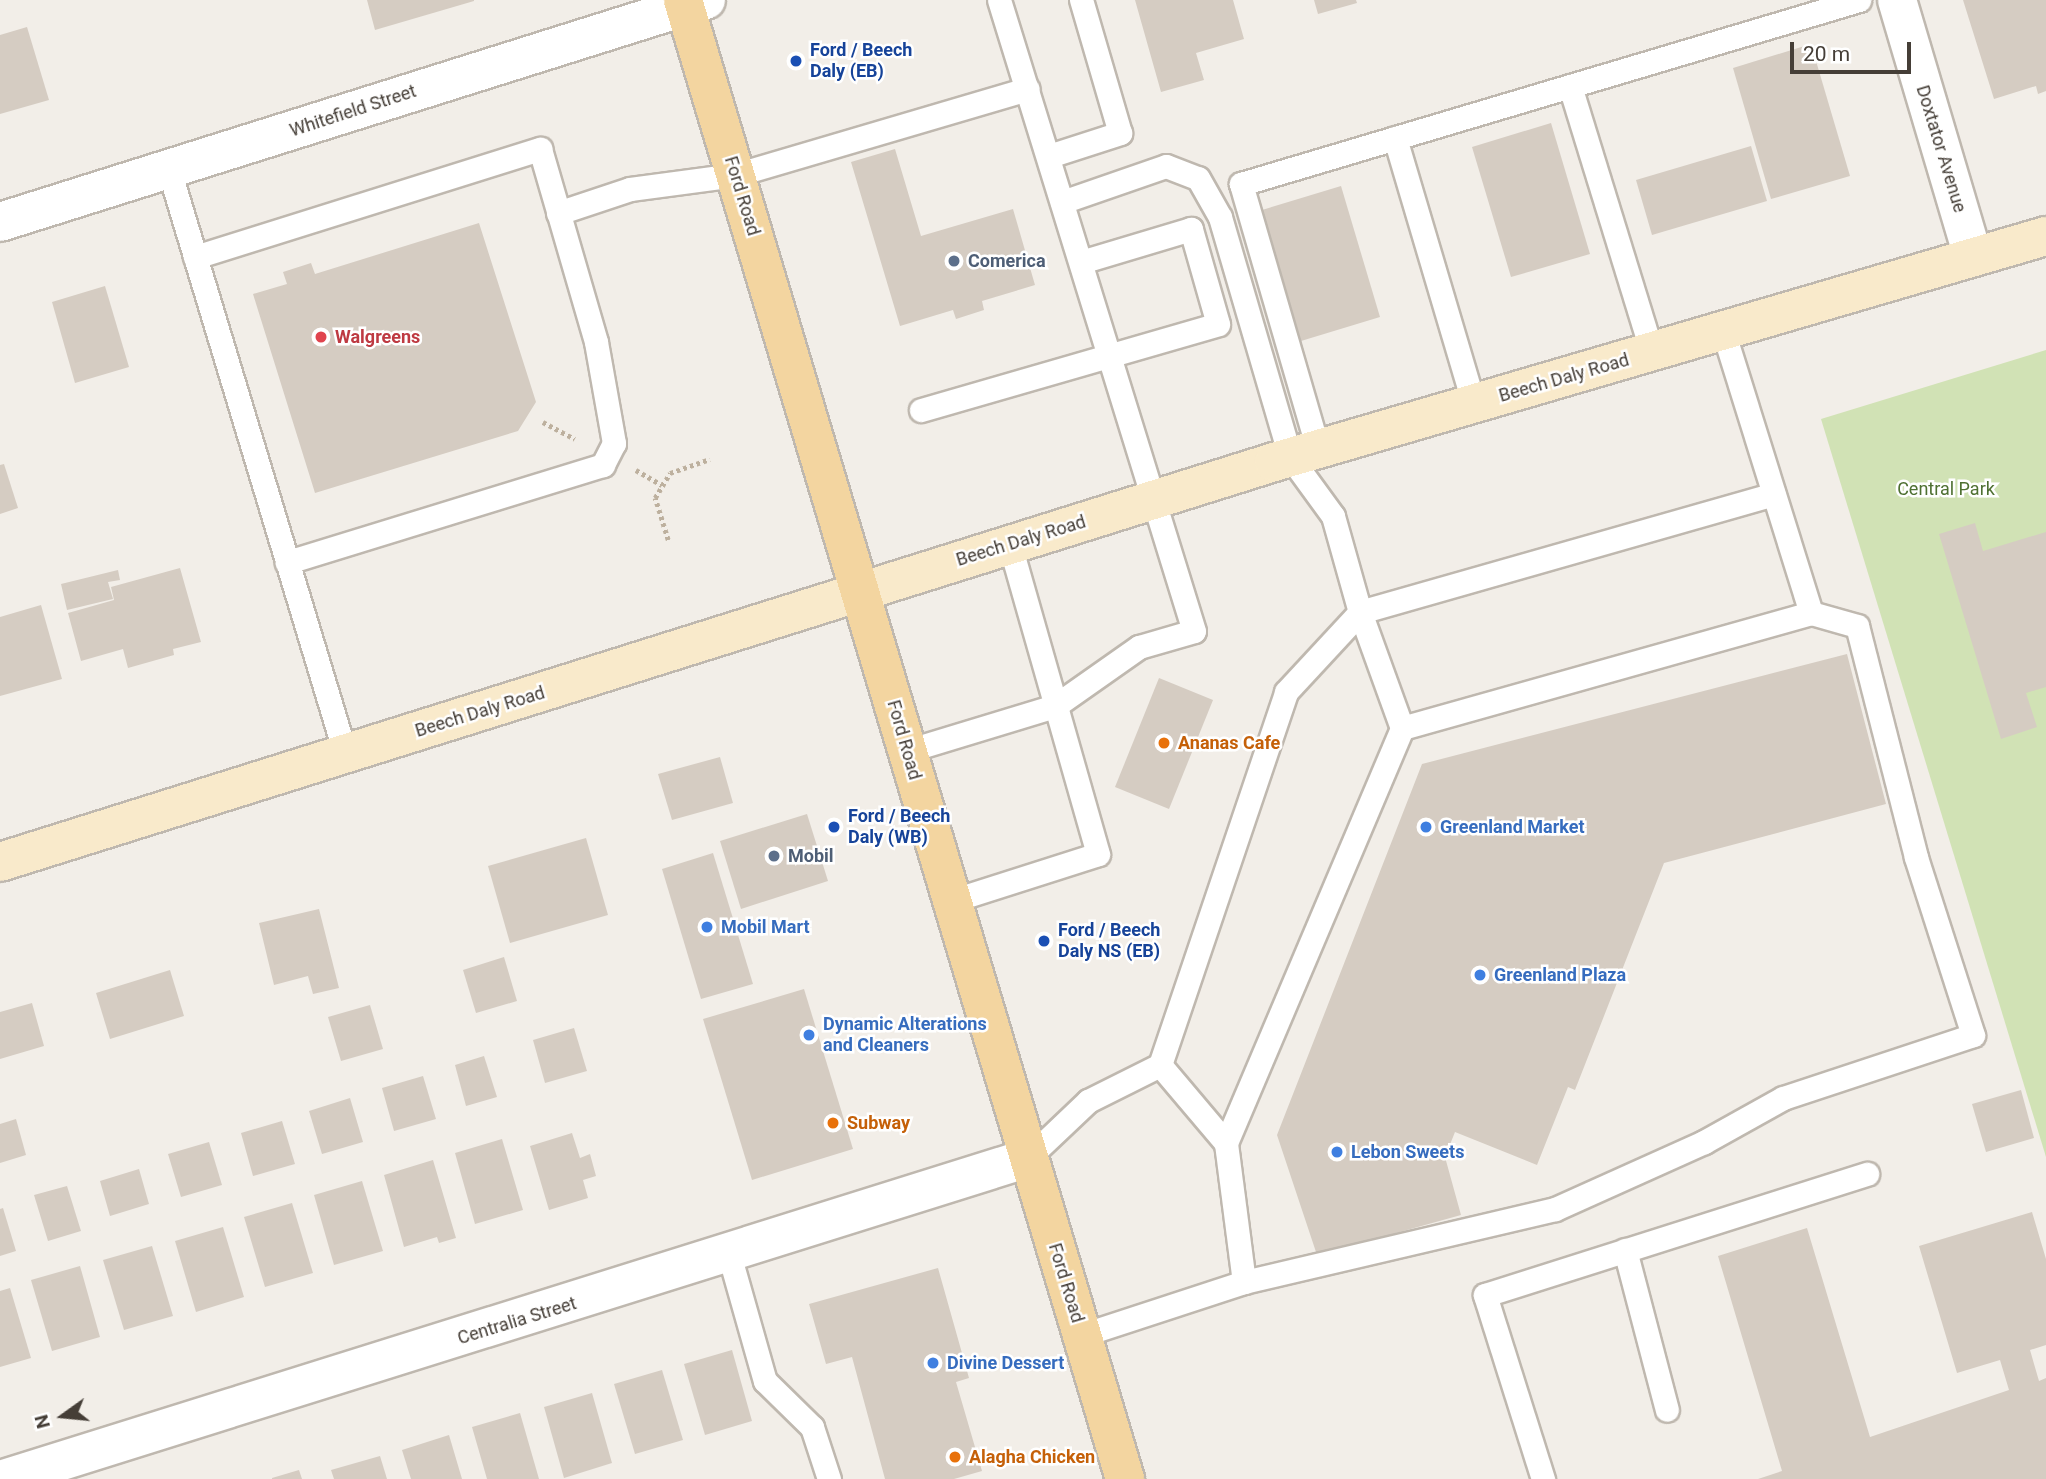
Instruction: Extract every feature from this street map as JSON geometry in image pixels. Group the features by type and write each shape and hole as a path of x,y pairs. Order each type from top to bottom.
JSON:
{"main road":[{"name":"Ford Road","path":"691,2 735,175 1123,1478"},
{"name":"Beech Daly Road","path":"0,862 1304,453 2046,236"}],"street":[{"name":"Doxtator Avenue","path":"1896,0 1973,257"},
{"name":"Whitefield Street","path":"0,222 691,2"},
{"name":"Centralia Street","path":"5,1479 1028,1158"}],"lane":[{"path":"1049,156 1120,133 1081,0"},
{"path":"1304,453 1241,184 1859,0"},
{"path":"907,751 1055,706 1139,647 1194,631 1062,202 1004,1"},
{"path":"1570,86 1652,352"},
{"path":"558,213 630,189 735,175 1028,89"},
{"path":"1395,138 1474,404"},
{"path":"195,257 540,149 598,355 614,443 603,465 287,562"},
{"path":"1062,202 1166,166 1198,178 1220,217 1264,365 1333,516 1360,612 1402,728 1226,1143 1244,1282"},
{"path":"169,170 345,753"},
{"path":"920,410 1110,358 1218,324 1191,229 1082,262"},
{"path":"1723,331 1811,613"},
{"path":"1028,1158 1088,1101 1160,1065 1286,692 1360,612 1773,494"},
{"path":"951,901 1098,854 1010,545"},
{"path":"1082,1335 1244,1282 1555,1209 1704,1142 1783,1098 1973,1035 1916,857 1857,626 1811,613 1402,728"},
{"path":"1160,1065 1226,1143"},
{"path":"1543,1479 1485,1295 1867,1174"},
{"path":"1625,1250 1667,1409"},
{"path":"729,1254 765,1381 812,1427 829,1479"}],"path":[{"path":"542,422 551,426"},
{"path":"667,540 655,498 670,473 710,459"},
{"path":"645,475 662,485"}],"green space":[{"name":"Central Park","path":"2046,350 2046,1157 1821,419"}],"building":[{"path":"367,0 474,0 474,1 375,30"},
{"path":"1135,0 1233,0 1244,39 1196,53 1204,80 1161,92"},
{"path":"1314,0 1356,0 1357,3 1318,14"},
{"path":"1963,0 2046,0 2046,91 2038,94 2036,86 1994,99"},
{"path":"27,27 49,100 0,114 0,35"},
{"path":"1811,44 1850,176 1771,199 1733,68"},
{"path":"1551,123 1590,254 1511,277 1472,147"},
{"path":"1751,146 1767,201 1652,235 1636,180"},
{"name":"Comerica","path":"895,149 921,236 1013,209 1035,285 982,301 984,310 956,319 953,310 900,326 851,162"},
{"path":"1341,186 1380,317 1301,341 1262,210"},
{"name":"Walgreens","path":"479,223 536,402 518,431 315,493 253,294 287,284 283,272 311,263 315,274"},
{"path":"105,286 129,367 75,383 52,302"},
{"path":"4,464 18,508 0,514 0,465"},
{"path":"1975,523 1983,551 2046,532 2046,687 2026,693 2037,727 2001,739 1939,534"},
{"path":"180,568 201,642 173,649 174,655 128,668 123,649 81,661 68,613 114,600 111,587"},
{"path":"118,570 120,580 108,582 113,599 67,610 61,584"},
{"path":"41,605 62,679 0,696 0,617"},
{"name":"Greenland Plaza","path":"1847,654 1886,804 1664,863 1575,1090 1568,1087 1537,1165 1455,1132 1445,1157 1461,1215 1317,1255 1277,1135 1422,764"},
{"name":"Ananas Cafe","path":"1159,678 1213,700 1169,809 1115,787"},
{"path":"720,757 733,803 672,820 658,774"},
{"path":"807,814 828,881 741,909 720,841"},
{"path":"586,838 608,915 510,943 488,866"},
{"name":"Mobil Mart","path":"713,853 753,984 701,999 662,869"},
{"path":"319,909 339,988 313,994 308,976 274,985 259,923"},
{"path":"504,957 517,1001 476,1013 463,970"},
{"path":"170,970 184,1016 110,1039 96,993"},
{"path":"804,989 853,1149 752,1180 703,1019"},
{"path":"32,1003 44,1046 0,1059 0,1012"},
{"path":"370,1005 383,1049 341,1061 328,1017"},
{"path":"574,1028 587,1071 545,1083 533,1040"},
{"path":"484,1056 497,1097 466,1106 455,1065"},
{"path":"423,1076 436,1119 394,1131 382,1088"},
{"path":"2021,1090 2034,1138 1986,1152 1972,1104"},
{"path":"350,1098 363,1142 322,1154 309,1111"},
{"path":"16,1119 26,1155 0,1163 0,1124"},
{"path":"282,1121 295,1164 253,1176 241,1133"},
{"path":"572,1133 580,1158 590,1154 596,1176 583,1180 588,1198 549,1210 530,1146"},
{"path":"502,1139 523,1210 475,1224 455,1153"},
{"path":"209,1142 222,1185 181,1197 168,1154"},
{"path":"433,1160 456,1238 439,1243 437,1237 404,1247 384,1175"},
{"path":"139,1169 149,1204 110,1216 100,1181"},
{"path":"362,1181 383,1251 334,1265 314,1195"},
{"path":"67,1186 81,1231 48,1241 34,1195"},
{"path":"292,1203 313,1273 265,1287 244,1217"},
{"path":"3,1208 16,1251 0,1256 0,1209"},
{"path":"2032,1212 2046,1259 2046,1345 2030,1350 2039,1381 2046,1378 2046,1479 1758,1479 1782,1471 1718,1256 1807,1228 1870,1437 2009,1390 2000,1360 1957,1373 1919,1246"},
{"path":"223,1227 244,1297 196,1312 175,1241"},
{"path":"152,1246 173,1316 124,1330 103,1260"},
{"path":"80,1266 100,1337 52,1351 31,1280"},
{"path":"938,1268 969,1378 956,1382 982,1471 954,1479 885,1479 852,1357 826,1364 809,1304"},
{"path":"10,1288 31,1358 0,1367 0,1291"},
{"path":"732,1350 752,1421 705,1435 684,1364"},
{"path":"662,1370 683,1440 635,1454 614,1384"},
{"path":"592,1393 612,1463 564,1478 544,1407"},
{"path":"520,1413 539,1479 487,1479 472,1427"},
{"path":"449,1435 462,1479 411,1479 402,1450"},
{"path":"380,1456 387,1479 334,1479 331,1470"},
{"path":"299,1470 302,1479 272,1479 272,1478"}],"place":[{"name":"Ford / Beech Daly (EB)","path":"796,61"},
{"name":"Comerica","path":"954,261"},
{"name":"Walgreens","path":"321,337"},
{"name":"Ananas Cafe","path":"1164,743"},
{"name":"Ford / Beech Daly (WB)","path":"834,827"},
{"name":"Greenland Market","path":"1426,827"},
{"name":"Mobil","path":"774,856"},
{"name":"Mobil Mart","path":"707,927"},
{"name":"Ford / Beech Daly NS (EB)","path":"1044,941"},
{"name":"Greenland Plaza","path":"1480,975"},
{"name":"Dynamic Alterations and Cleaners","path":"809,1035"},
{"name":"Subway","path":"833,1123"},
{"name":"Lebon Sweets","path":"1337,1152"},
{"name":"Divine Dessert","path":"933,1363"},
{"name":"Alagha Chicken","path":"955,1457"}]}
